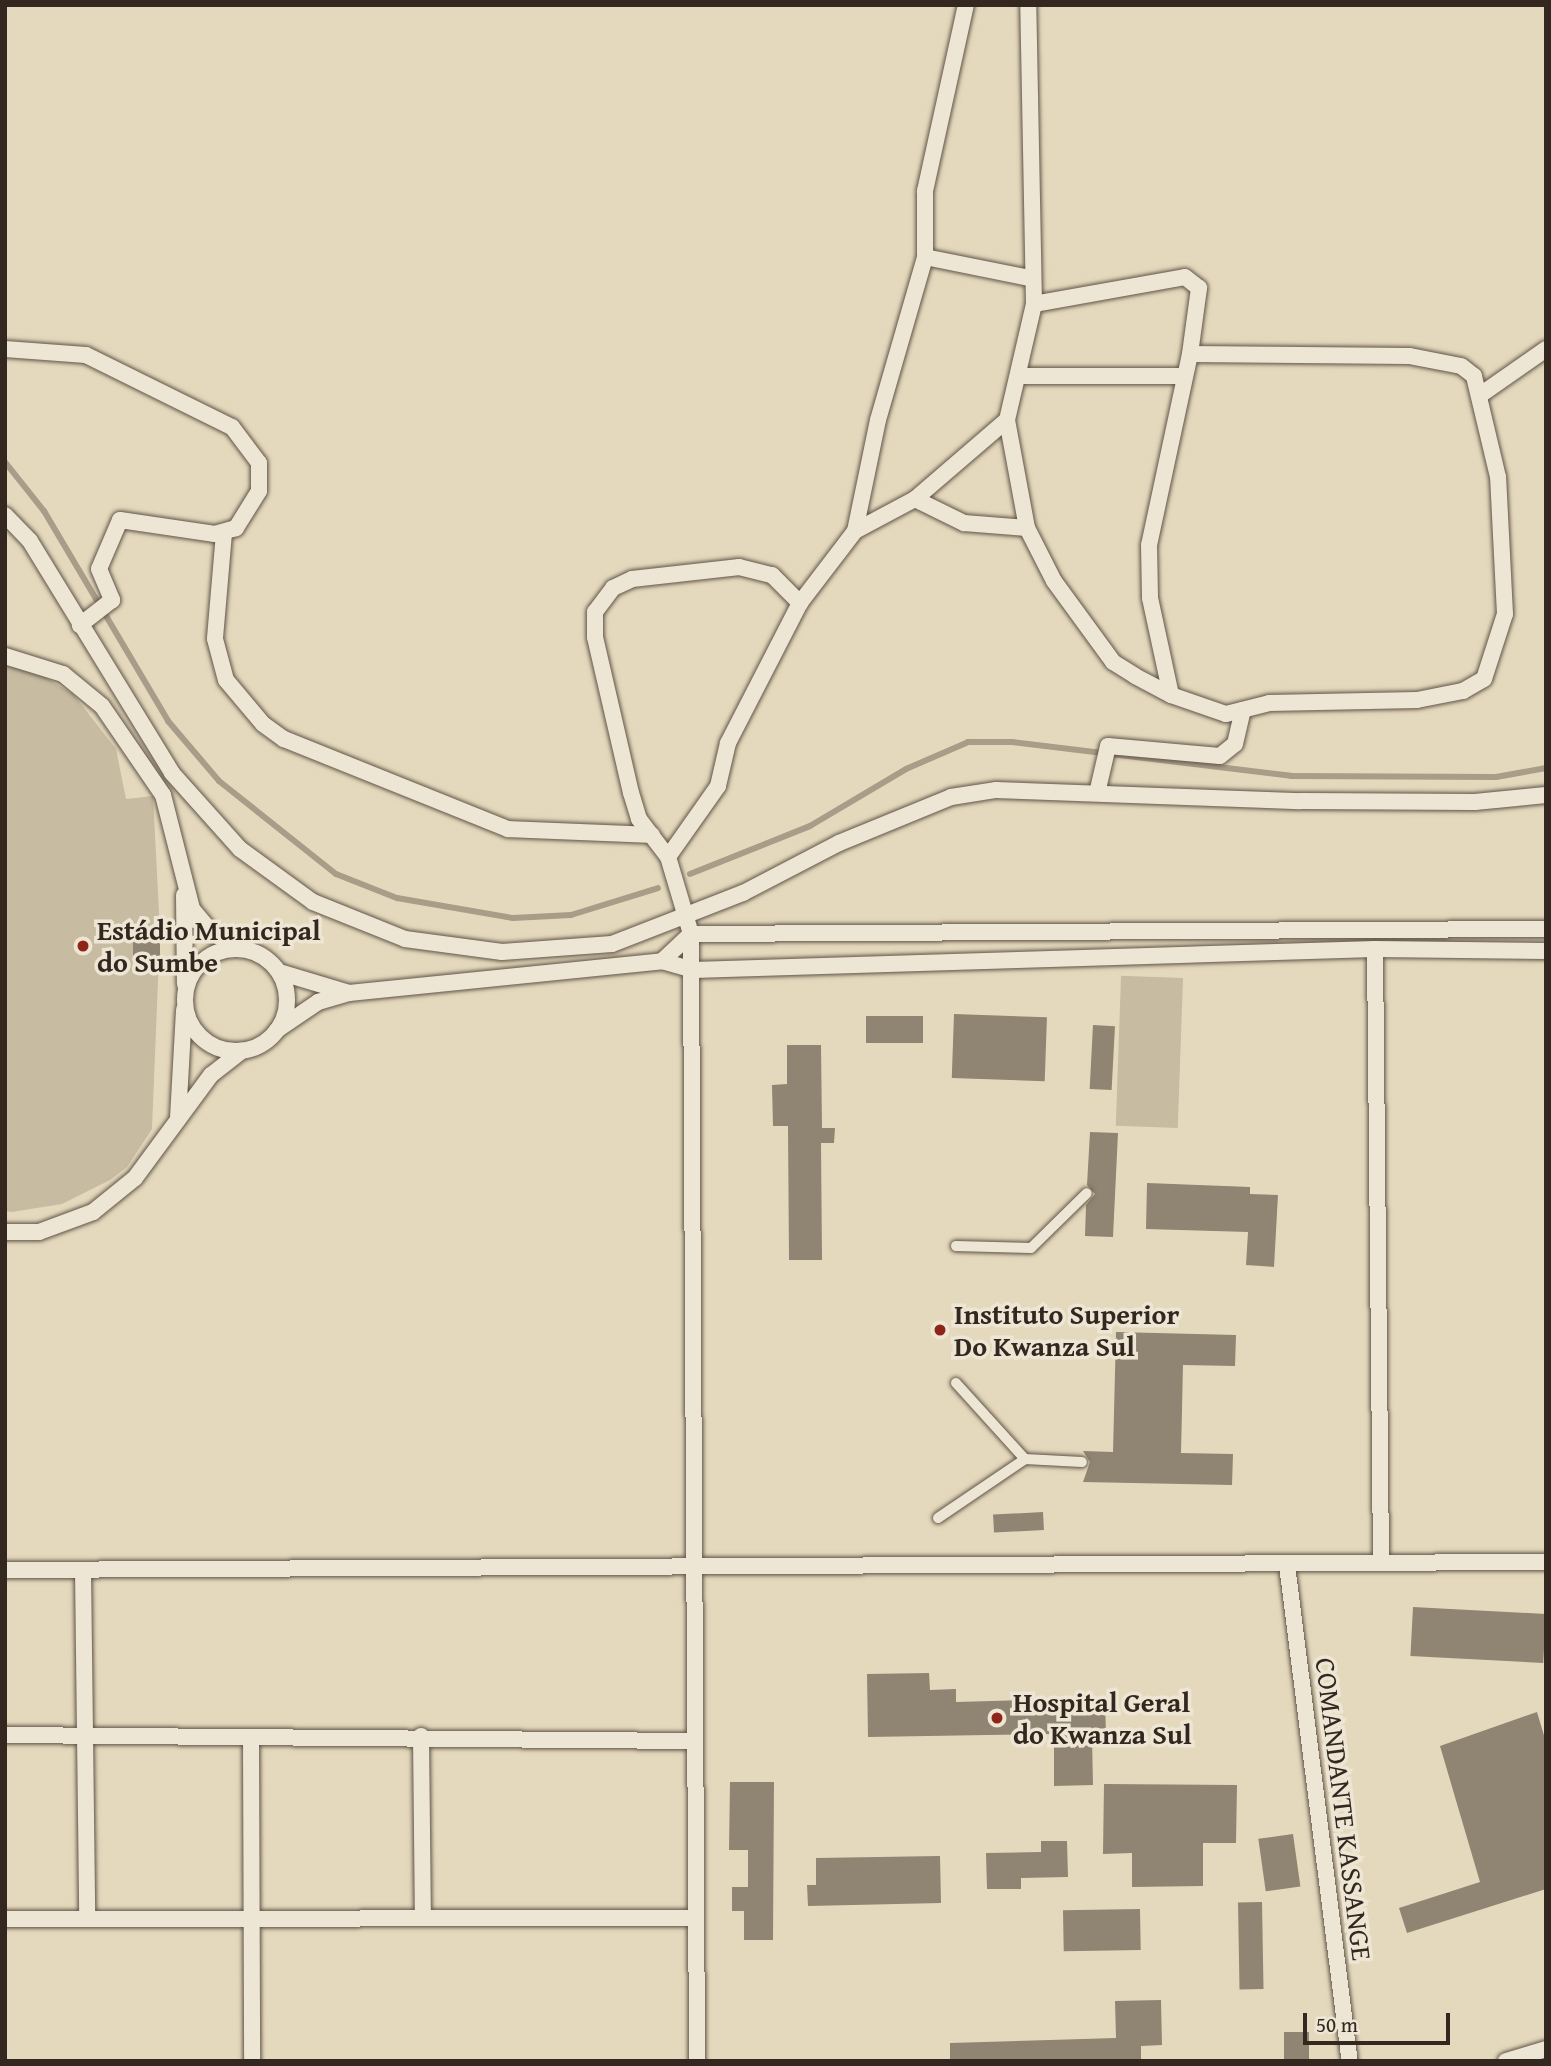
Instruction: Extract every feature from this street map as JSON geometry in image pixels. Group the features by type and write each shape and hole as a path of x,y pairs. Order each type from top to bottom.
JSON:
{"street":[{"path":"668,857 718,786 729,743 800,603 855,531 925,257 925,191 966,5"},
{"path":"1028,5 1029,278 1034,304 1021,376 1007,420 1027,528 1054,581 1113,662 1171,695 1226,714 1328,699 1417,700 1463,691 1484,679 1505,614 1498,477 1483,393 1461,366 1436,359 1190,354"},
{"path":"925,257 1029,278"},
{"path":"1034,304 1185,277 1199,288 1190,354 1182,376 1149,545 1150,598 1171,695"},
{"path":"5,349 86,355 232,427 259,463 260,478 242,520 224,533 120,520 99,569 110,592 108,610 85,622"},
{"path":"1483,393 1546,349"},
{"path":"1021,376 1182,376"},
{"path":"855,531 915,499 1007,420"},
{"path":"915,499 964,523 1027,528"},
{"path":"5,515 30,541 85,622 172,773 240,849 313,902 405,939 502,952 612,944 689,917 951,797 996,790 1098,785 1301,801 1475,802 1546,795"},
{"path":"224,533 215,639 226,680 263,724 284,739 508,829 652,835"},
{"path":"697,2061 691,934 689,917 668,857 652,835 631,793 594,637 595,612 612,588 632,579 739,567 772,575 800,603"},
{"path":"5,656 63,674 102,706 163,795 184,885 185,994 178,1118"},
{"path":"1098,785 1105,752 1115,743 1220,756 1235,744 1242,710"},
{"path":"184,885 212,933 279,972 349,993"},
{"path":"662,961 691,934 1546,929"},
{"path":"242,1051 210,1045 198,1035 185,994 195,969 215,953 243,949"},
{"path":"1375,949 1381,1560"},
{"path":"5,1232 39,1232 93,1212 135,1178 211,1075 242,1051 318,1002 349,993 662,961 693,970 1375,949 1546,951"},
{"path":"277,1030 287,1002 279,972"},
{"path":"956,1246 1031,1248 1087,1194"},
{"path":"956,1384 1025,1459"},
{"path":"938,1518 1025,1459 1082,1462"},
{"path":"5,1570 693,1564 1287,1565 1381,1560 1546,1562"},
{"name":"COMANDANTE KASSANGE","path":"1287,1565 1350,2061"},
{"path":"83,1570 87,1918"},
{"path":"5,1735 421,1736 695,1741"},
{"path":"421,1736 423,1914"},
{"path":"251,1737 251,2061"},
{"path":"5,1919 423,1914 696,1918"},
{"path":"1506,2061 1546,2049"}],"shaded area":[{"name":"Estádio Municipal do Sumbe","path":"5,666 36,672 73,694 116,749 126,799 153,796 160,932 152,1129 127,1167 110,1180 62,1204 12,1212 5,1211"},
{"path":"1121,976 1183,978 1178,1128 1116,1126"}],"building":[{"path":"133,932 160,932 160,959 133,959"},
{"path":"954,1014 1047,1017 1045,1081 952,1078"},
{"path":"866,1016 923,1016 923,1043 866,1043"},
{"path":"1093,1025 1115,1026 1112,1090 1090,1089"},
{"path":"787,1045 821,1045 822,1128 835,1128 834,1143 821,1143 822,1260 789,1260 788,1126 773,1126 772,1085 787,1084"},
{"path":"1090,1132 1118,1133 1113,1237 1085,1236 1086,1205 1095,1194 1087,1185"},
{"path":"1147,1183 1250,1187 1250,1194 1278,1195 1274,1267 1246,1265 1248,1232 1146,1229"},
{"path":"1116,1332 1236,1335 1235,1366 1183,1365 1181,1453 1233,1454 1232,1485 1083,1482 1090,1462 1083,1451 1113,1452"},
{"path":"1043,1512 1044,1530 994,1533 993,1515"},
{"path":"1413,1607 1546,1614 1543,1663 1410,1656"},
{"path":"929,1673 930,1690 956,1689 956,1702 1105,1698 1106,1736 1092,1737 1093,1785 1054,1786 1054,1734 868,1737 867,1674"},
{"path":"1537,1712 1546,1742 1546,1889 1407,1933 1399,1908 1480,1882 1440,1746"},
{"path":"730,1782 774,1782 773,1940 744,1940 744,1911 732,1911 732,1887 748,1887 748,1850 729,1850"},
{"path":"1104,1784 1237,1785 1236,1843 1203,1843 1203,1886 1132,1887 1132,1853 1103,1854"},
{"path":"1293,1834 1300,1886 1266,1891 1258,1839"},
{"path":"1041,1841 1067,1841 1068,1877 1021,1878 1021,1889 987,1889 986,1853 1041,1852"},
{"path":"940,1856 941,1903 808,1906 807,1885 816,1885 816,1858"},
{"path":"1238,1902 1262,1902 1264,1989 1240,1989"},
{"path":"1140,1909 1141,1950 1064,1951 1063,1910"},
{"path":"1161,2000 1162,2045 1141,2046 1141,2061 950,2061 950,2043 1116,2038 1115,2001"},
{"path":"1284,2032 1309,2032 1309,2061 1284,2061"}],"waterway":[{"path":"5,462 44,511 168,721 219,781 336,874 397,898 513,918 571,915 658,888"},
{"path":"690,874 810,826 906,769 968,742 1012,742 1291,776 1496,777 1546,768"}],"place":[{"name":"Estádio Municipal do Sumbe","path":"83,946"},
{"name":"Instituto Superior Do Kwanza Sul","path":"940,1330"},
{"name":"Hospital Geral do Kwanza Sul","path":"997,1718"}]}
